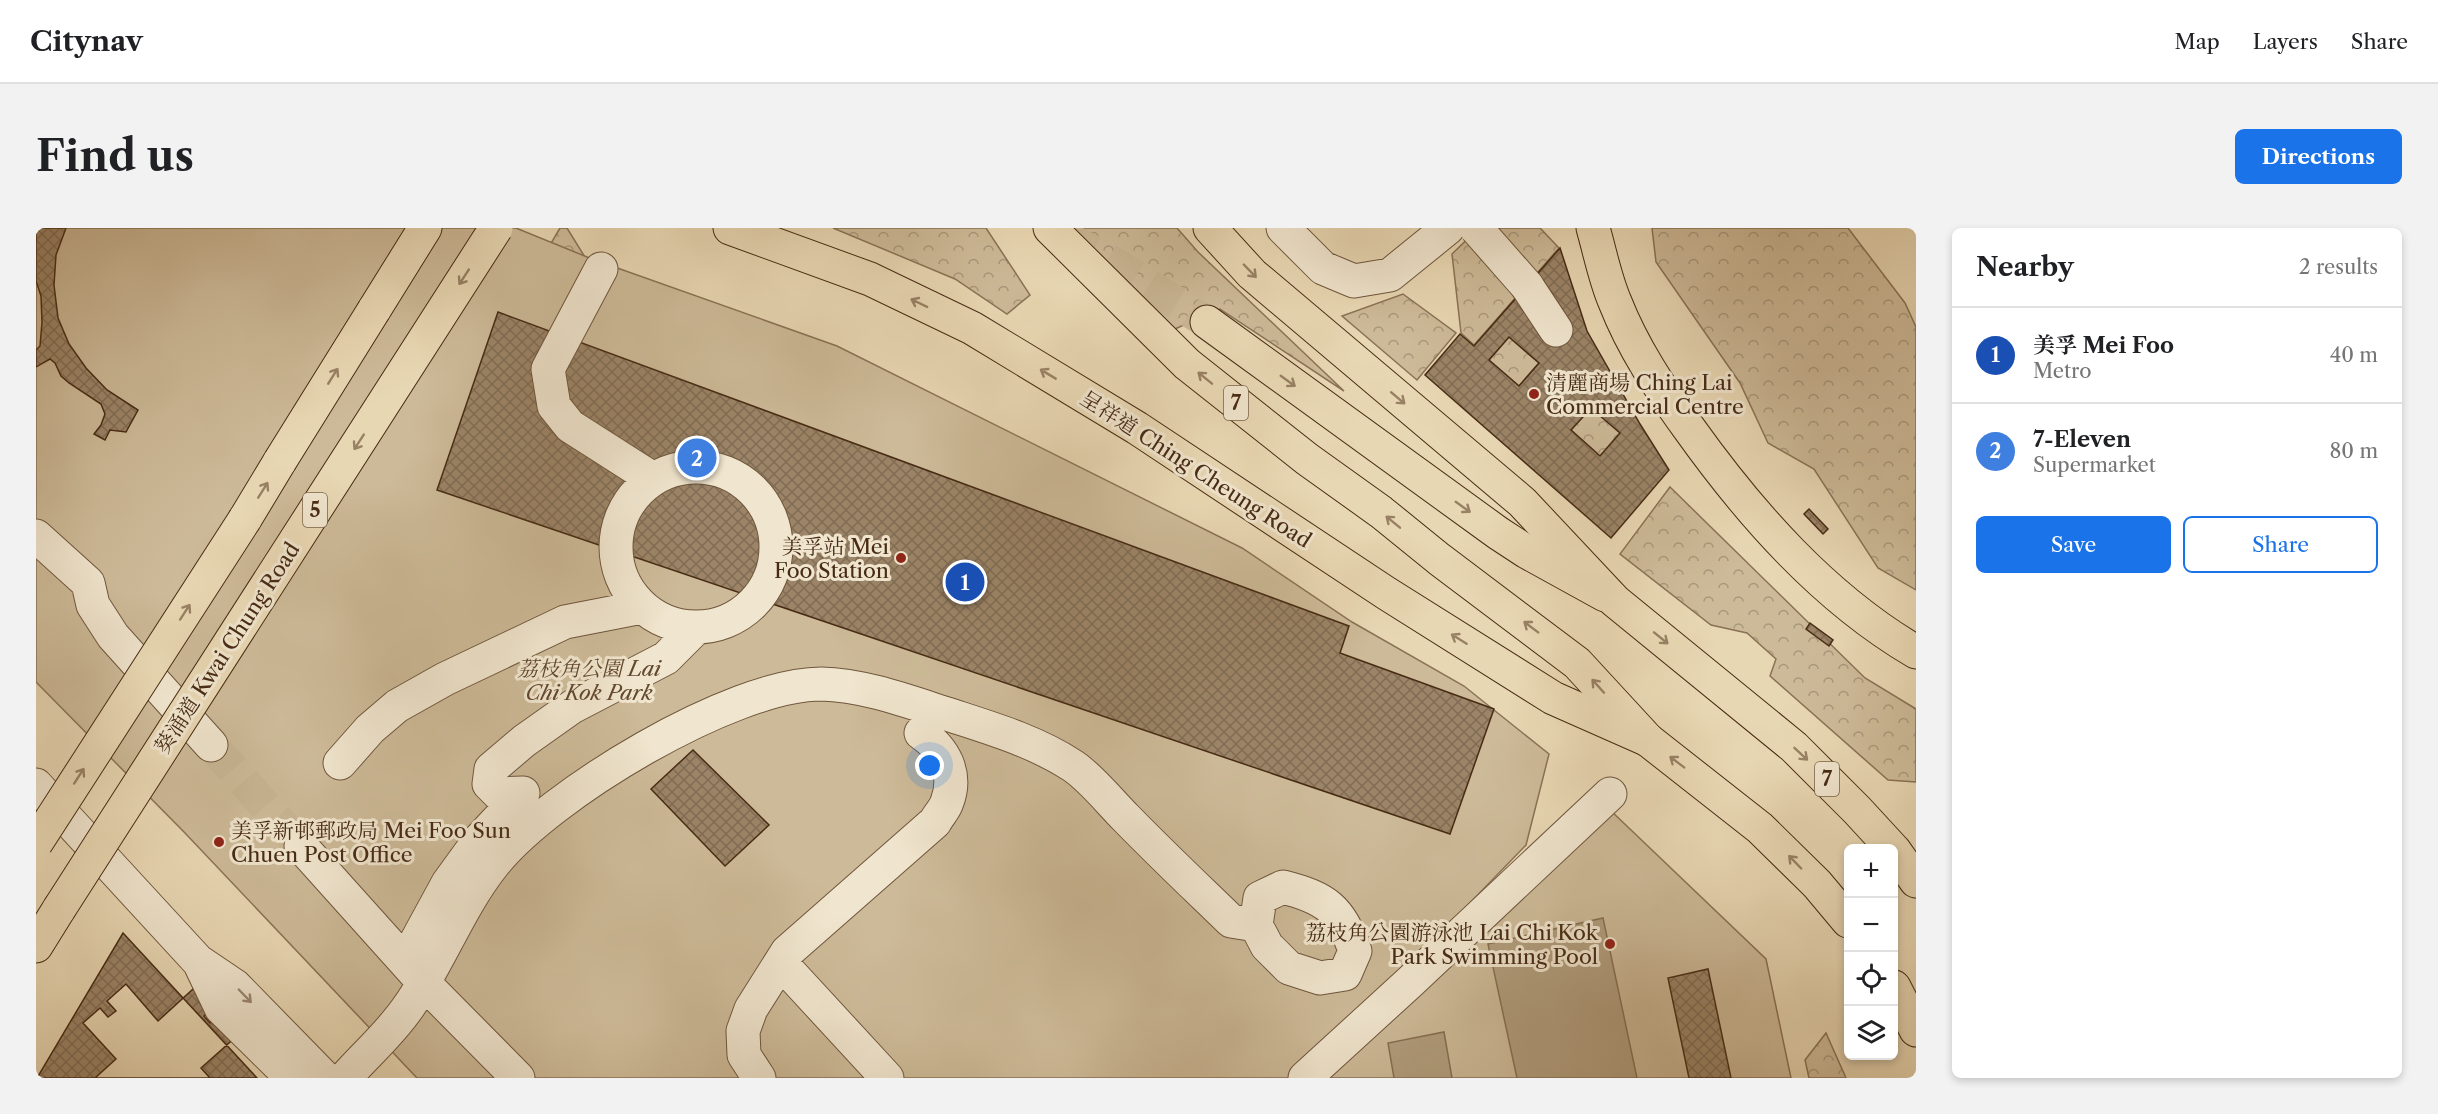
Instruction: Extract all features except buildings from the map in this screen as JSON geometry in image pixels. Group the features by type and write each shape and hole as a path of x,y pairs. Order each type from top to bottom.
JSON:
{"main road":[{"path":"36,843 245,519 425,228"},
{"name":"葵涌道 Kwai Chung Road","path":"36,946 496,228"},
{"name":"呈祥道 Ching Cheung Road","path":"729,228 870,279 972,328 1137,428 1386,593 1553,698 1648,740"},
{"name":"呈祥道 Ching Cheung Road","path":"1050,228 1187,364 1299,453 1381,512 1439,559 1577,663 1648,740 1760,828 1817,884 1844,916"},
{"name":"7","path":"1210,228 1252,274 1522,502 1615,601 1794,747 1888,844"},
{"path":"1593,228 1614,301 1643,362 1708,456 1801,564 1891,638 1916,652"},
{"path":"1207,322 1498,533 1527,552 1615,601"},
{"name":"7","path":"1898,856 1916,881"},
{"path":"1898,996 1916,1030"}],"street":[{"path":"1283,228 1323,268 1354,281 1390,275 1448,228"},
{"path":"1476,228 1527,286 1556,330"},
{"path":"602,269 548,369 554,406 570,426 653,479"},
{"path":"710,467 738,478 759,498 773,525 776,554 768,582 751,606 726,622 696,628 667,623 642,608 624,584 616,556 618,526 631,499 653,479 680,468 710,467"},
{"path":"36,537 88,583 93,604 113,636 211,745"},
{"path":"340,763 370,729 397,706 445,680 565,622 642,608"},
{"path":"345,1078 407,1009 415,972 448,884 480,839 523,793 499,794 489,784 491,769 524,741 572,707 666,658 696,628"},
{"path":"415,972 459,918 494,864 540,817 627,757 687,727 739,704 788,687 821,684 850,687 901,699 1012,735 1075,767 1231,921 1256,925"},
{"path":"759,1078 744,1054 743,1031 751,1009 787,952 934,822 947,802 950,777 947,760 931,739 921,732"},
{"path":"36,785 198,961 235,986 324,1078"},
{"path":"1305,1078 1610,794"},
{"path":"301,846 415,972 518,1078"},
{"path":"198,961 221,1008 291,1078"},
{"path":"780,963 887,1078"}],"green space":[{"name":"荔枝角公園 Lai Chi Kok Park","path":"36,228 516,228 592,259 837,346 1242,548 1352,622 1464,686 1549,754 1526,845 1408,967 1291,1078 417,1078 185,833 36,682"},
{"path":"560,228 567,228 609,296 547,250"},
{"path":"833,228 986,228 1030,295 1007,314 955,279"},
{"path":"1071,228 1177,228 1198,252 1344,391 1220,309 1168,332"},
{"path":"1479,228 1540,228 1559,248 1474,345 1461,333 1452,254"},
{"path":"1652,228 1848,228 1905,303 1916,327 1916,590 1878,568 1814,469 1768,443 1740,383 1656,262"},
{"path":"1403,294 1456,333 1417,380 1342,316"},
{"path":"1509,337 1539,363 1519,386 1489,360"},
{"path":"1591,408 1620,433 1600,456 1571,430"},
{"path":"1670,487 1865,678 1916,709 1916,782 1888,780 1770,676 1776,659 1747,633 1711,625 1620,554"},
{"name":"荔枝角公園游泳池 Lai Chi Kok Park Swimming Pool","path":"1608,808 1766,959 1791,1078 1320,1078"},
{"path":"1826,1033 1846,1078 1809,1078 1805,1060"}],"shaded area":[{"path":"1603,918 1637,1078 1517,1078 1488,944"},
{"path":"1444,1032 1452,1078 1394,1078 1388,1043"}],"tunnel":[{"path":"1064,237 1105,258 1207,322"},
{"path":"211,745 301,846"}],"place":[{"name":"清麗商場 Ching Lai Commercial Centre","path":"1534,394"},
{"name":"7-Eleven","path":"697,458"},
{"name":"美孚站 Mei Foo Station","path":"901,558"},
{"name":"美孚 Mei Foo","path":"965,582"},
{"name":"美孚新邨郵政局 Mei Foo Sun Chuen Post Office","path":"219,842"},
{"name":"荔枝角公園游泳池 Lai Chi Kok Park Swimming Pool","path":"1610,944"}]}
